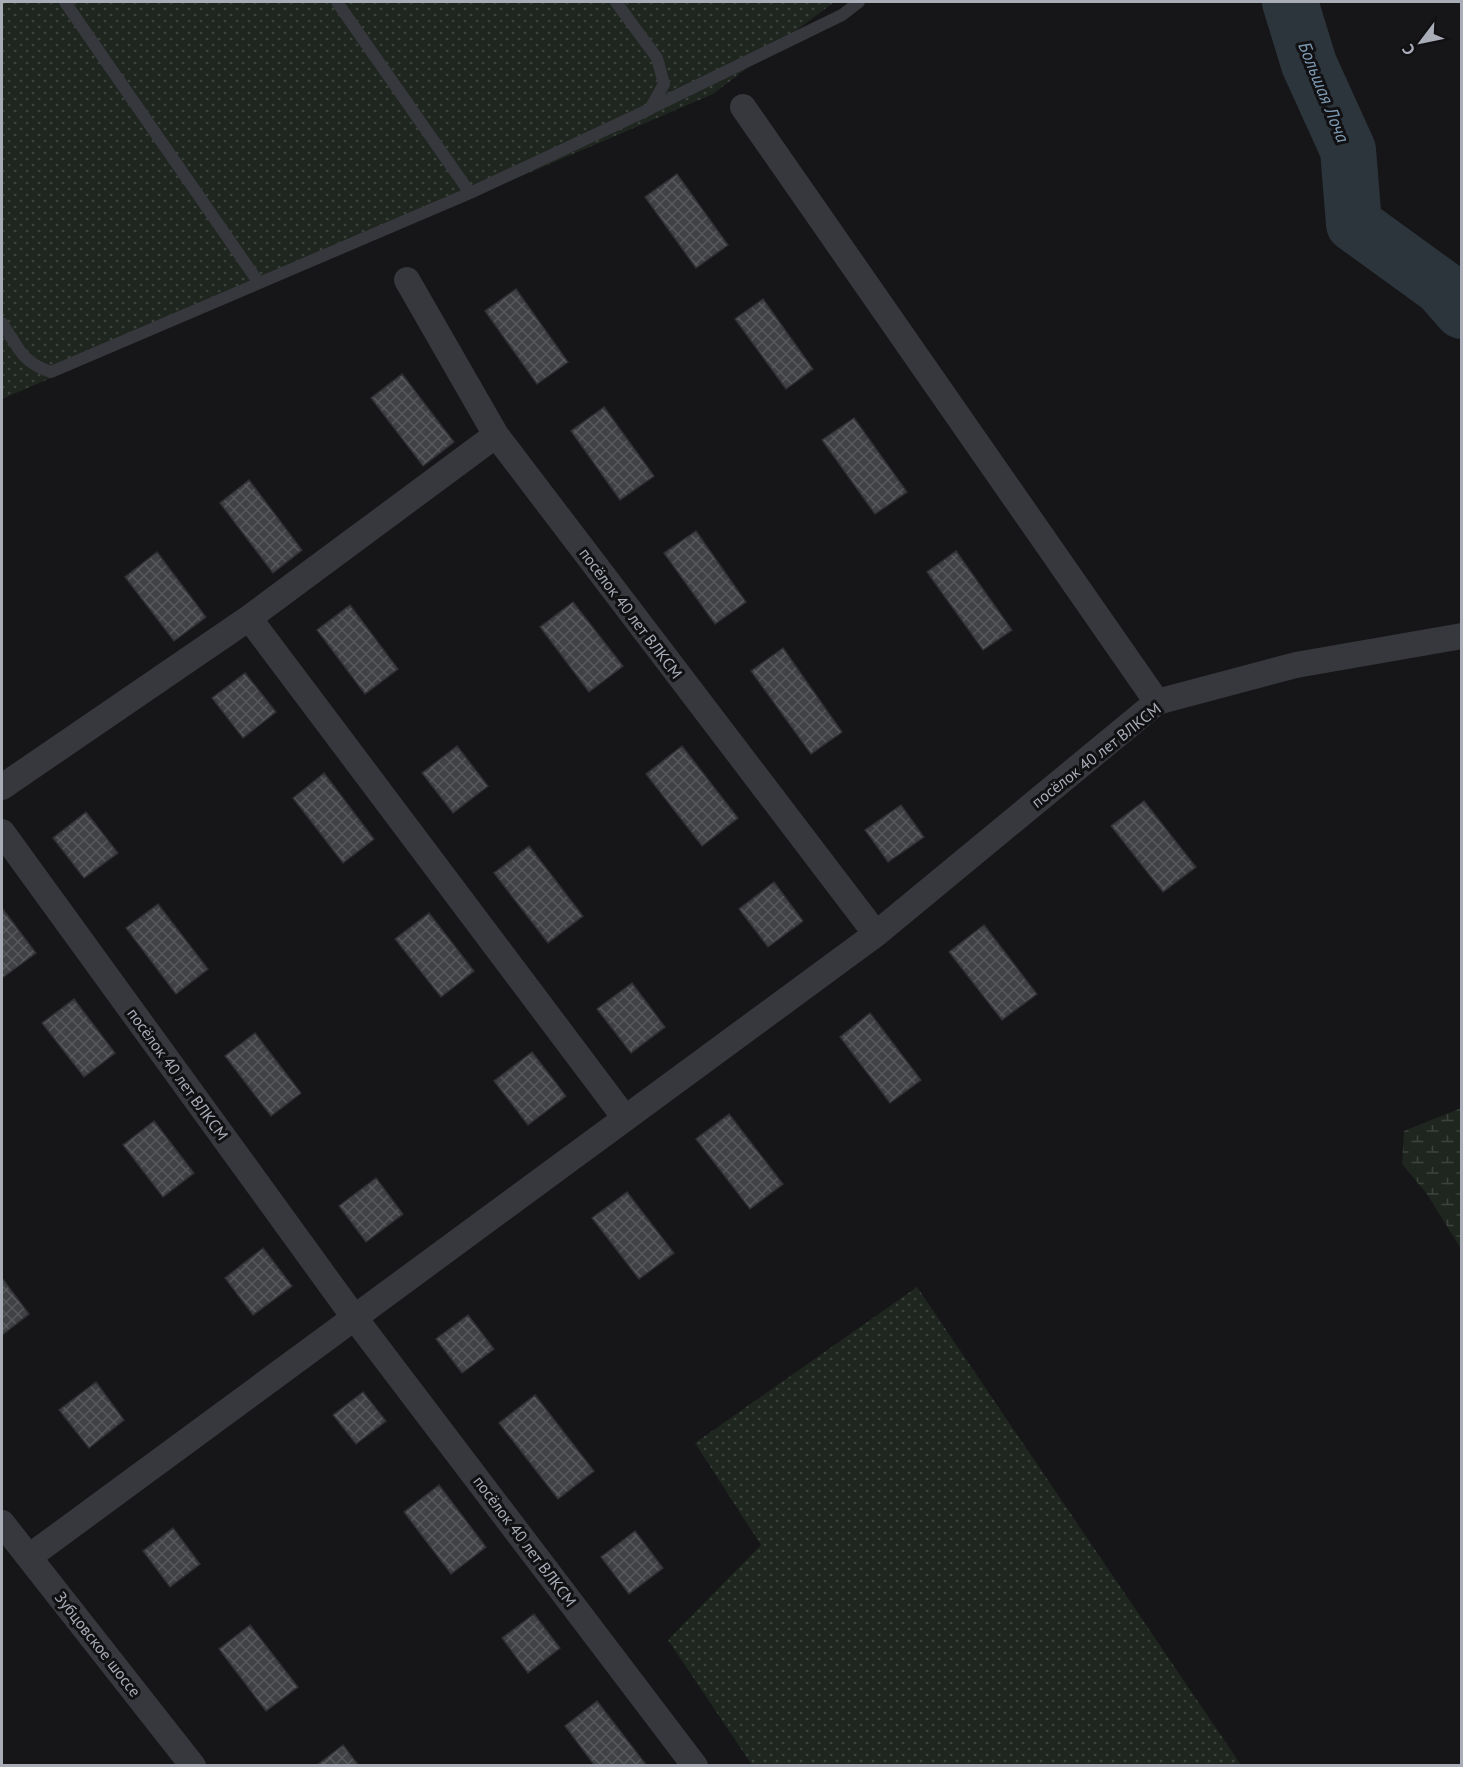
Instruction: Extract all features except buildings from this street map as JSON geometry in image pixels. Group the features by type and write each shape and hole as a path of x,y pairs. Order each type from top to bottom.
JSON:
{"street":[{"path":"743,107 1157,702"},
{"name":"посёлок 40 лет ВЛКСМ","path":"407,280 496,435 876,934"},
{"path":"2,788 249,618 496,435"},
{"path":"249,618 626,1118"},
{"name":"посёлок 40 лет ВЛКСМ","path":"29,1557 876,934 1157,702 1296,665 1461,636"},
{"name":"посёлок 40 лет ВЛКСМ","path":"2,832 354,1317 695,1766"},
{"name":"Зубцовское шоссе","path":"2,1523 193,1766"}],"lane":[{"path":"64,2 259,283"},
{"path":"337,2 470,193"},
{"path":"616,2 657,58 664,84 650,109"},
{"path":"2,323 20,353 33,366 51,372 470,193 650,109 842,15 859,2"}],"green space":[{"path":"2,2 834,2 713,94 2,399"},
{"path":"1461,1108 1461,1249 1427,1194 1402,1164 1404,1131"},
{"path":"917,1287 1241,1765 752,1765 668,1640 761,1545 695,1443"}],"waterway":[{"name":"Большая Лоча","path":"1290,2 1309,64 1348,150 1354,224 1441,287 1462,311"}]}
